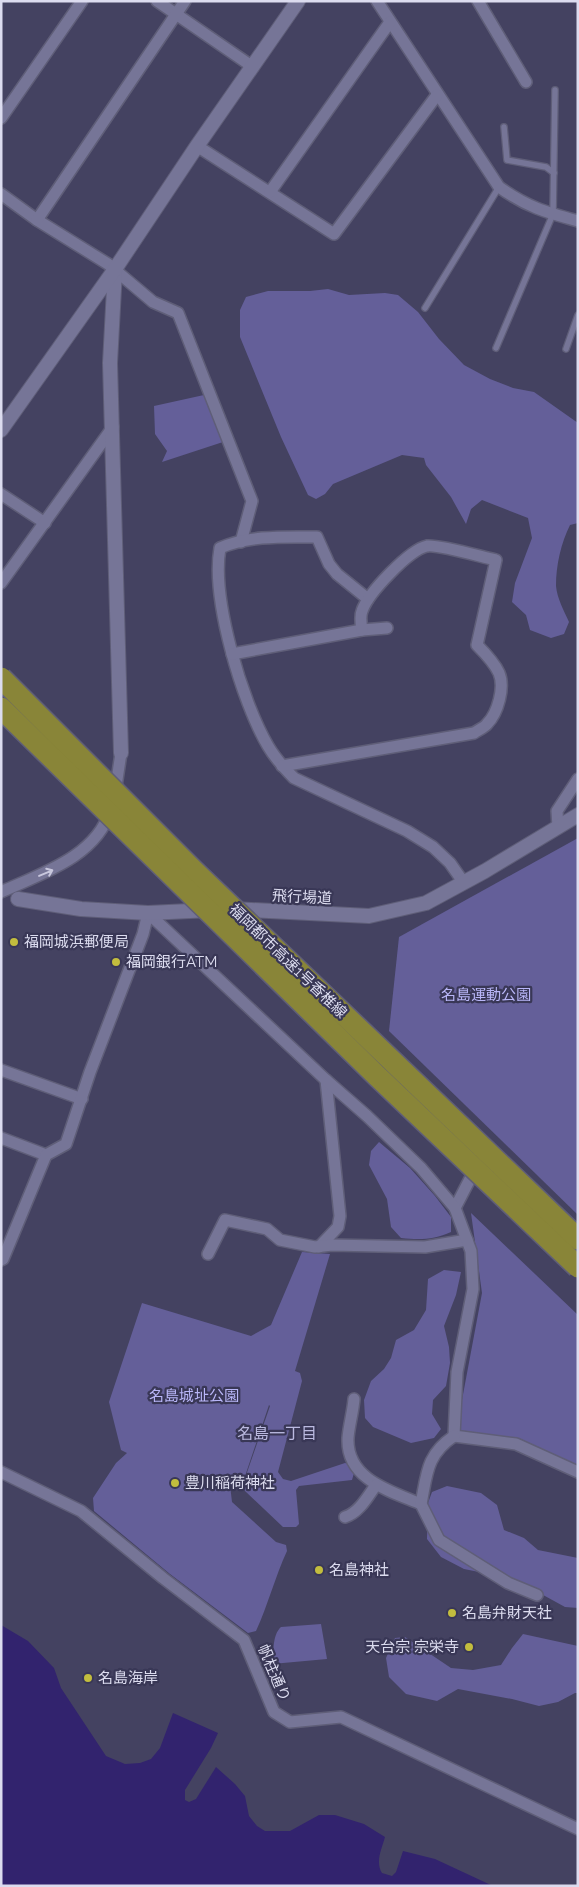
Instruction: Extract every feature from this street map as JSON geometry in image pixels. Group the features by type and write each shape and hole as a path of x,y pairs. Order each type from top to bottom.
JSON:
{"highway":[{"name":"福岡都市高速1号香椎線","path":"1,678 180,858 578,1239"},
{"name":"福岡都市高速1号香椎線","path":"1,707 377,1076 578,1267"}],"street":[{"path":"1,118 82,1"},
{"path":"157,1 253,67"},
{"path":"37,220 184,1"},
{"path":"1,430 115,269 197,146 298,1"},
{"path":"377,1 499,188 520,202 578,221"},
{"path":"478,1 526,82"},
{"path":"270,192 390,22"},
{"path":"197,146 334,234 437,95"},
{"path":"1,194 37,220 115,269 153,302 178,313 252,501 241,542"},
{"path":"1,892 54,869 94,841 107,821 115,794 121,753 110,364 115,269"},
{"path":"1,583 113,428"},
{"path":"1,494 45,523"},
{"path":"368,599 329,564 317,537 283,537 233,542 220,548 217,564 222,607 232,654 248,701 267,745 282,766 294,778 407,831 433,847 450,862 464,883"},
{"path":"282,766 474,733 487,725 496,709 501,689 499,674 491,660 477,645 496,560 428,546 411,554 390,573 368,599 361,612 362,630"},
{"path":"232,654 362,630 387,628"},
{"path":"1,678 115,794 143,814 240,909 578,1227"},
{"path":"1,707 194,911 471,1177 578,1275"},
{"path":"558,827 557,810 578,780"},
{"name":"飛行場道","path":"1,897 81,909 148,913 240,909 276,913 369,916 426,903 464,883 578,815"},
{"path":"1,1260 4,1259 46,1155 66,1144 143,934 148,913 367,1116 421,1168 455,1208 471,1251 473,1288 457,1372 454,1436"},
{"path":"1,1070 82,1099"},
{"path":"319,1247 338,1227 340,1216 326,1080"},
{"path":"1,1138 46,1155"},
{"path":"455,1208 471,1177 496,1148"},
{"path":"208,1254 225,1220 267,1229 280,1240 319,1247 332,1245 426,1247 467,1240"},
{"path":"354,1399 348,1448 354,1464 364,1476 376,1485 421,1504"},
{"path":"537,1594 508,1583 439,1540 421,1504 426,1473 432,1456 445,1442 454,1436 516,1444 578,1472"},
{"name":"帆柱通り","path":"1,1472 81,1511 163,1578 244,1640 274,1712 290,1722 340,1717 578,1829"},
{"path":"345,1517 350,1516 364,1502 376,1485"}],"lane":[{"path":"496,348 553,214 555,90"},
{"path":"504,128 507,160 546,167 554,173"},
{"path":"425,308 499,188"},
{"path":"566,349 578,315"}],"green space":[{"path":"328,289 349,295 385,293 398,295 418,312 439,339 464,365 490,379 513,388 534,392 578,423 578,523 570,525 564,539 556,578 558,595 569,622 564,634 551,638 530,630 526,615 512,602 515,583 532,538 528,518 482,500 471,509 466,524 451,497 426,465 424,458 402,455 333,484 325,494 316,499 308,495 281,437 240,337 240,310 246,297 268,291"},
{"path":"204,395 223,442 162,462 167,451 155,434 154,406"},
{"name":"名島運動公園","path":"578,838 578,1215 389,1031 399,937"},
{"path":"379,1142 410,1168 435,1196 451,1217 451,1232 432,1238 408,1239 401,1238 391,1227 387,1199 369,1165 371,1151"},
{"path":"471,1213 578,1315 578,1467 521,1439 456,1432 482,1293"},
{"name":"名島城址公園","path":"302,1252 330,1254 295,1371 300,1373 302,1381 278,1472 283,1479 291,1481 345,1463 349,1464 354,1473 352,1480 299,1486 296,1490 299,1524 296,1527 283,1527 245,1491 243,1484 269,1405 241,1488 230,1485 232,1502 276,1542 286,1545 287,1551 256,1631 248,1633 170,1574 94,1511 93,1498 116,1463 127,1453 121,1450 109,1402 142,1303 251,1336 271,1325"},
{"path":"444,1270 461,1272 456,1295 444,1326 449,1347 450,1363 446,1386 433,1400 432,1414 441,1429 434,1438 411,1443 373,1427 365,1418 364,1400 371,1381 384,1369 391,1358 396,1340 414,1330 426,1310 428,1279"},
{"path":"447,1486 481,1493 497,1505 504,1530 524,1538 538,1550 578,1558 578,1608 565,1607 514,1579 464,1569 441,1557 427,1539 428,1503 432,1492"},
{"path":"321,1624 327,1659 272,1664 276,1634 281,1627"},
{"path":"523,1634 578,1646 578,1693 558,1702 539,1706 458,1689 437,1701 406,1694 389,1677 386,1658 395,1638 405,1637 451,1668 473,1670 501,1665"}],"shaded area":[{"path":"1,1625 28,1641 54,1668 61,1688 106,1756 125,1764 140,1763 151,1759 160,1748 173,1713 218,1733 185,1790 185,1800 189,1802 196,1799 216,1767 245,1796 249,1816 257,1826 265,1831 290,1831 319,1815 335,1815 364,1824 385,1837 379,1860 382,1873 392,1876 396,1872 403,1851 435,1859 493,1886 1,1886"}],"place":[{"name":"福岡城浜郵便局","path":"14,942"},
{"name":"福岡銀行ATM","path":"116,962"},
{"name":"豊川稲荷神社","path":"175,1483"},
{"name":"名島神社","path":"319,1570"},
{"name":"名島弁財天社","path":"452,1613"},
{"name":"天台宗 宗栄寺","path":"469,1647"},
{"name":"名島海岸","path":"88,1678"}],"district":[{"name":"名島一丁目","path":"277,1433"}]}
